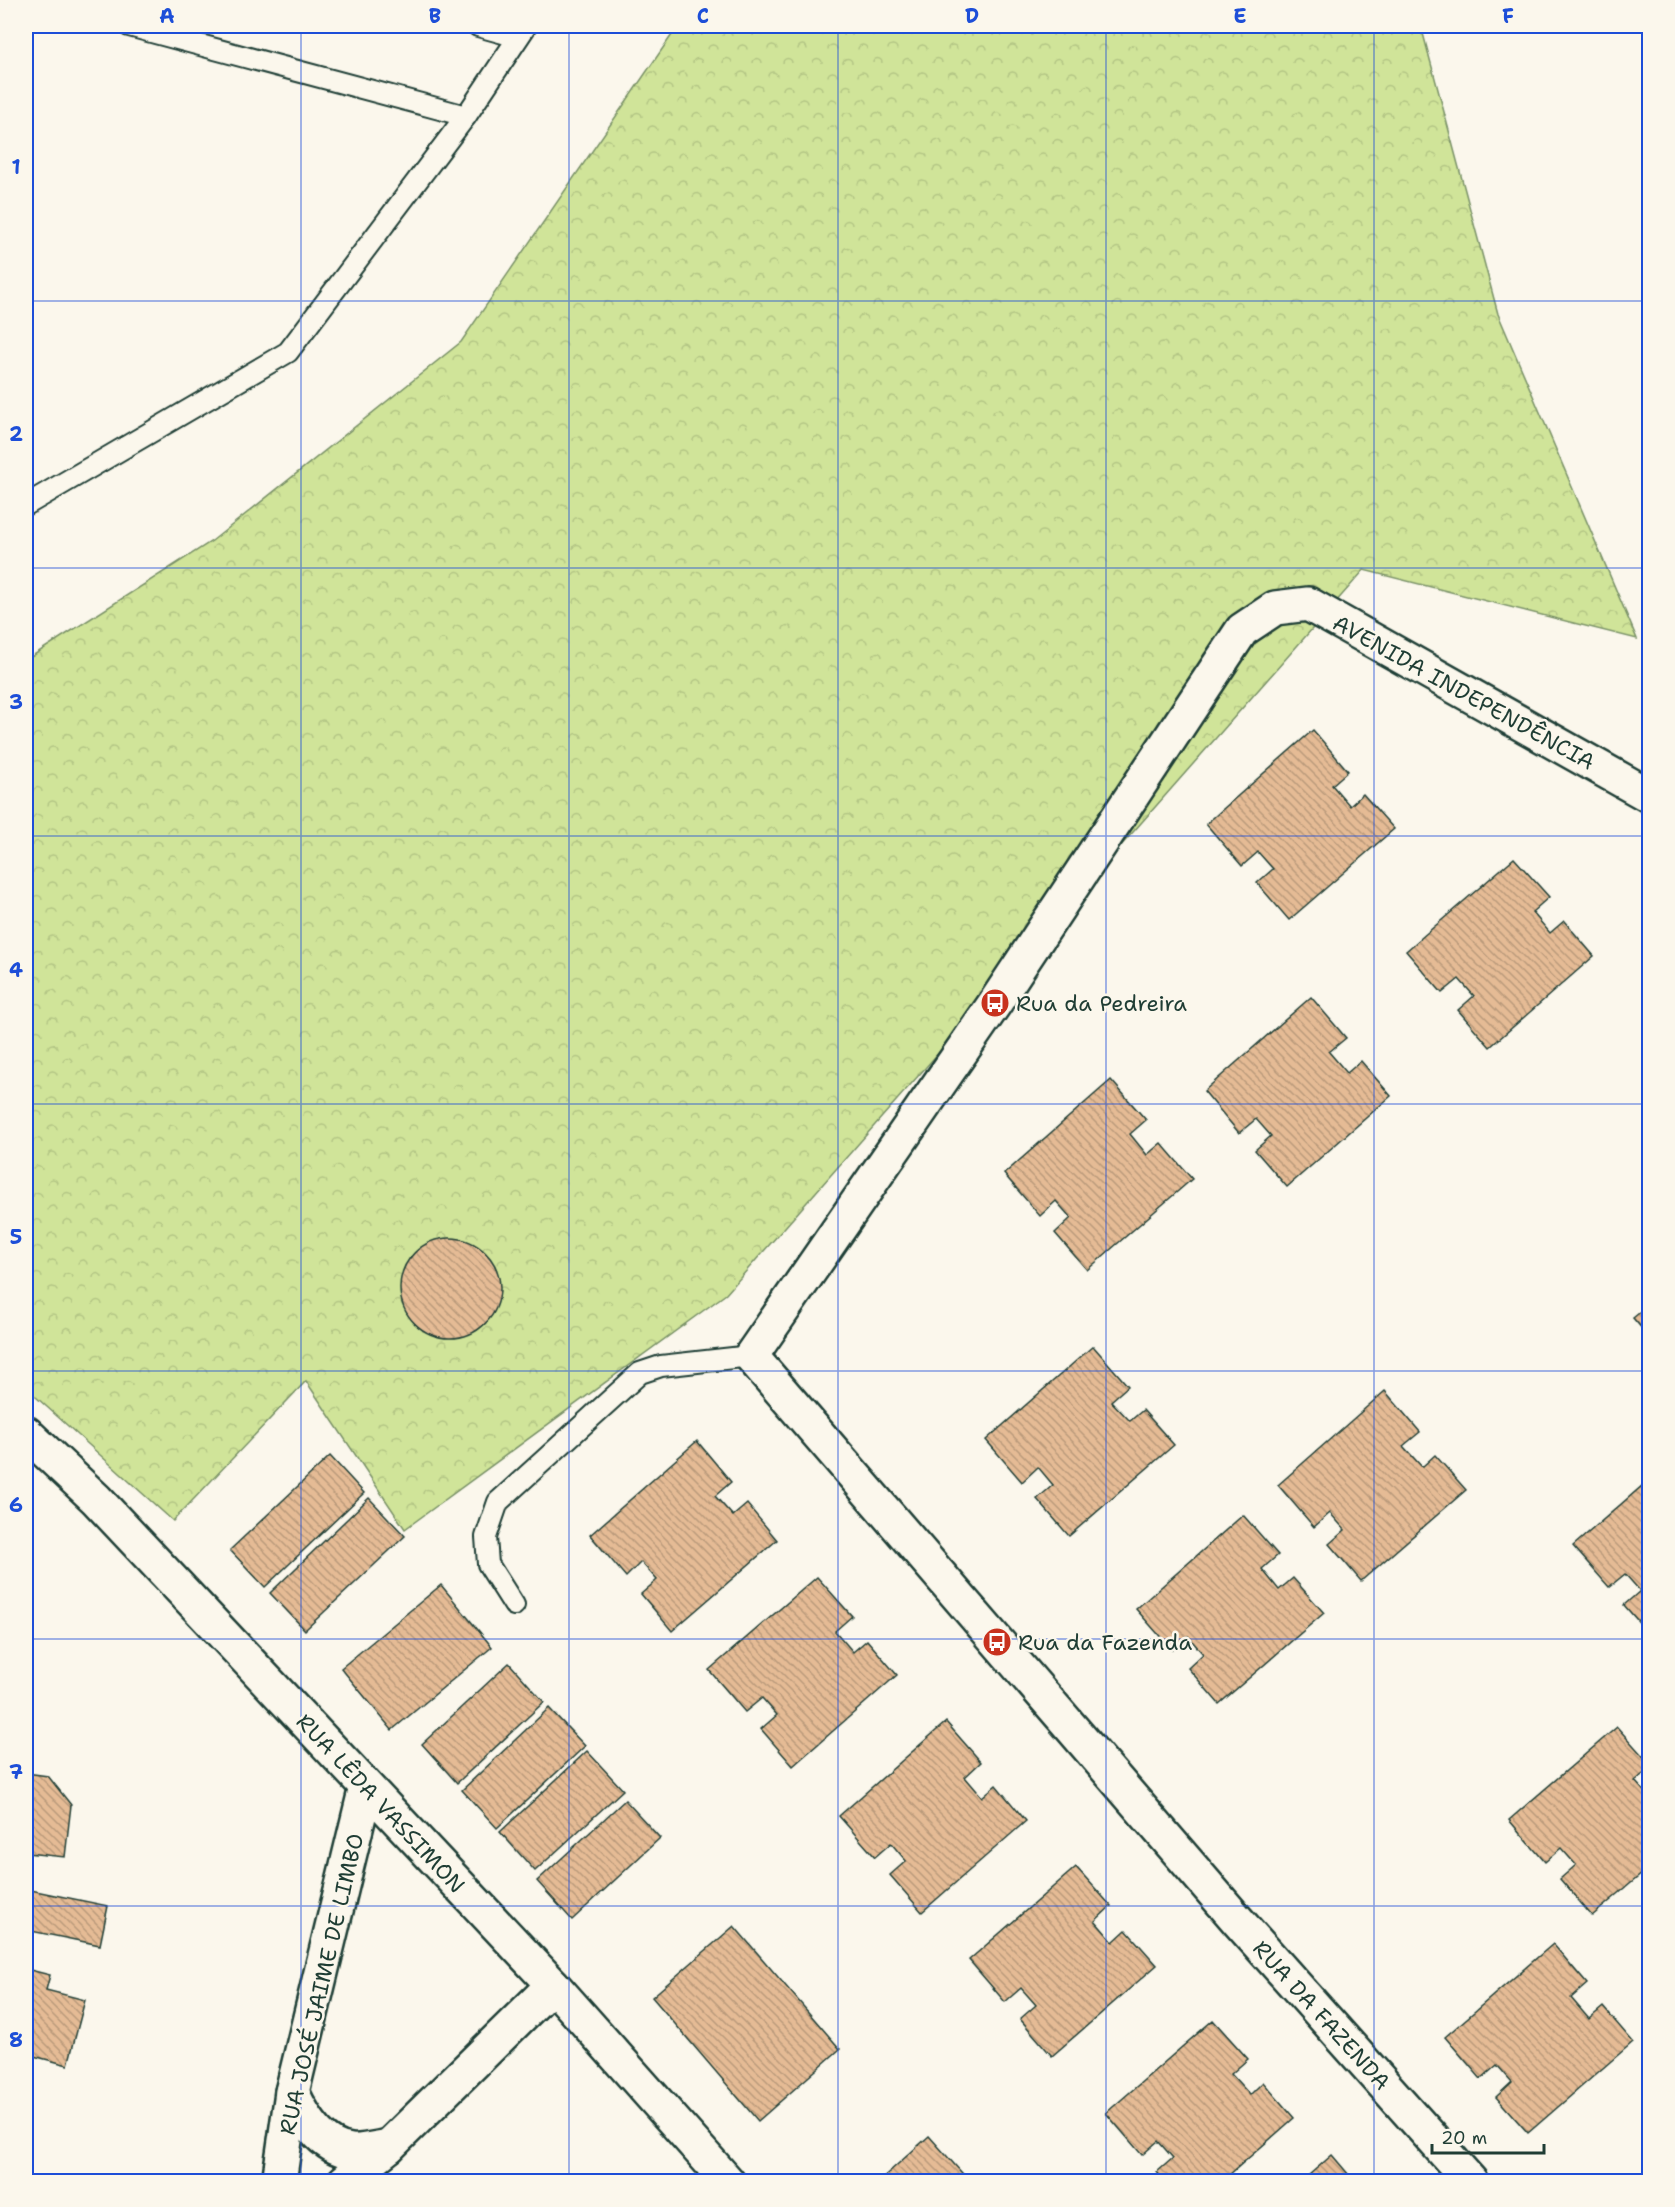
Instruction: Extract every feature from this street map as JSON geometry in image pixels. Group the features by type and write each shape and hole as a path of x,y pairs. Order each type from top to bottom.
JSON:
{"street":[{"name":"AVENIDA INDEPENDÊNCIA","path":"751,1356 995,1003 1242,630 1275,608 1308,604 1650,796"},
{"name":"RUA DA FAZENDA","path":"751,1356 1222,1903 1471,2181"},
{"name":"RUA LÊDA VASSIMON","path":"26,1433 96,1499 553,1985 728,2181"},
{"name":"RUA JOSÉ JAIME DE LIMBO","path":"279,2181 292,2092 366,1787"},
{"path":"344,2181 389,2146 553,1985"},
{"path":"292,2092 303,2114 324,2140 350,2151 389,2146"}],"lane":[{"path":"129,26 466,116"},
{"path":"26,505 288,352 466,116 522,31 478,26"},
{"path":"513,1605 488,1564 486,1537 498,1502 640,1373 661,1366 751,1356"}],"green space":[{"path":"678,26 1421,26 1498,314 1637,639 1364,570 726,1294 405,1529 306,1381 173,1521 26,1388 26,660 212,541 461,342"}],"building":[{"path":"1313,730 1348,771 1332,785 1350,806 1363,794 1394,829 1289,920 1257,883 1273,869 1258,852 1242,866 1206,824"},
{"path":"1514,858 1549,897 1532,912 1550,933 1564,921 1594,956 1490,1047 1458,1010 1474,996 1459,979 1442,993 1406,951"},
{"path":"1311,997 1346,1038 1329,1052 1347,1073 1361,1061 1391,1096 1287,1187 1255,1150 1271,1136 1256,1119 1239,1133 1204,1091"},
{"path":"1111,1080 1146,1120 1130,1134 1147,1155 1161,1143 1192,1179 1087,1270 1055,1233 1071,1218 1056,1201 1040,1216 1004,1174"},
{"path":"450,1238 469,1241 486,1252 497,1269 500,1288 497,1307 486,1324 469,1335 450,1338 431,1335 414,1324 403,1307 400,1288 403,1269 414,1252 431,1241"},
{"path":"1650,1304 1650,1338 1633,1318"},
{"path":"1093,1346 1128,1386 1111,1401 1130,1421 1143,1410 1174,1445 1069,1536 1037,1499 1053,1485 1038,1467 1022,1482 986,1440"},
{"path":"1385,1391 1420,1432 1403,1446 1422,1467 1435,1455 1466,1490 1361,1581 1329,1544 1345,1530 1330,1513 1314,1527 1278,1485"},
{"path":"697,1441 731,1482 715,1496 733,1516 747,1504 777,1540 672,1631 641,1594 657,1580 641,1562 626,1577 590,1535"},
{"path":"330,1456 364,1493 265,1587 230,1550"},
{"path":"1650,1479 1650,1635 1624,1605 1640,1591 1625,1574 1609,1587 1573,1546"},
{"path":"369,1498 405,1536 305,1630 270,1593"},
{"path":"1243,1515 1278,1555 1262,1569 1279,1590 1293,1578 1324,1613 1219,1704 1188,1668 1203,1654 1188,1636 1172,1650 1136,1609"},
{"path":"817,1577 852,1616 835,1631 853,1652 867,1640 897,1675 793,1766 761,1729 777,1715 762,1698 745,1712 709,1670"},
{"path":"441,1585 492,1647 392,1730 341,1668"},
{"path":"509,1663 544,1702 457,1783 422,1744"},
{"path":"549,1708 585,1746 497,1828 462,1790"},
{"path":"946,1722 981,1762 965,1777 982,1797 996,1785 1026,1821 922,1912 890,1875 906,1861 891,1843 875,1857 839,1816"},
{"path":"1617,1727 1650,1764 1650,1768 1635,1781 1650,1798 1650,1867 1592,1916 1560,1879 1576,1865 1561,1848 1545,1862 1509,1820"},
{"path":"587,1751 623,1790 535,1871 500,1832"},
{"path":"26,1773 48,1776 71,1805 65,1857 27,1853 30,1824 26,1823"},
{"path":"625,1800 660,1838 572,1920 537,1881"},
{"path":"1076,1867 1111,1906 1095,1921 1113,1942 1126,1930 1157,1965 1052,2056 1020,2019 1036,2005 1021,1988 1005,2002 969,1960"},
{"path":"26,1889 108,1906 100,1945 26,1930"},
{"path":"734,1926 840,2049 758,2121 652,1997"},
{"path":"1553,1944 1587,1984 1571,1998 1589,2019 1603,2007 1633,2042 1528,2133 1496,2097 1512,2082 1497,2065 1481,2079 1445,2037"},
{"path":"26,1969 50,1975 46,1990 85,2000 68,2065 26,2054"},
{"path":"1213,2020 1248,2059 1231,2074 1250,2095 1263,2082 1294,2118 1221,2182 1165,2182 1157,2172 1173,2158 1158,2141 1142,2155 1106,2113"},
{"path":"929,2136 970,2182 878,2182"},
{"path":"1332,2155 1355,2182 1301,2182"}],"place":[{"name":"Rua da Pedreira","path":"995,1003"},
{"name":"Rua da Fazenda","path":"997,1642"}]}
